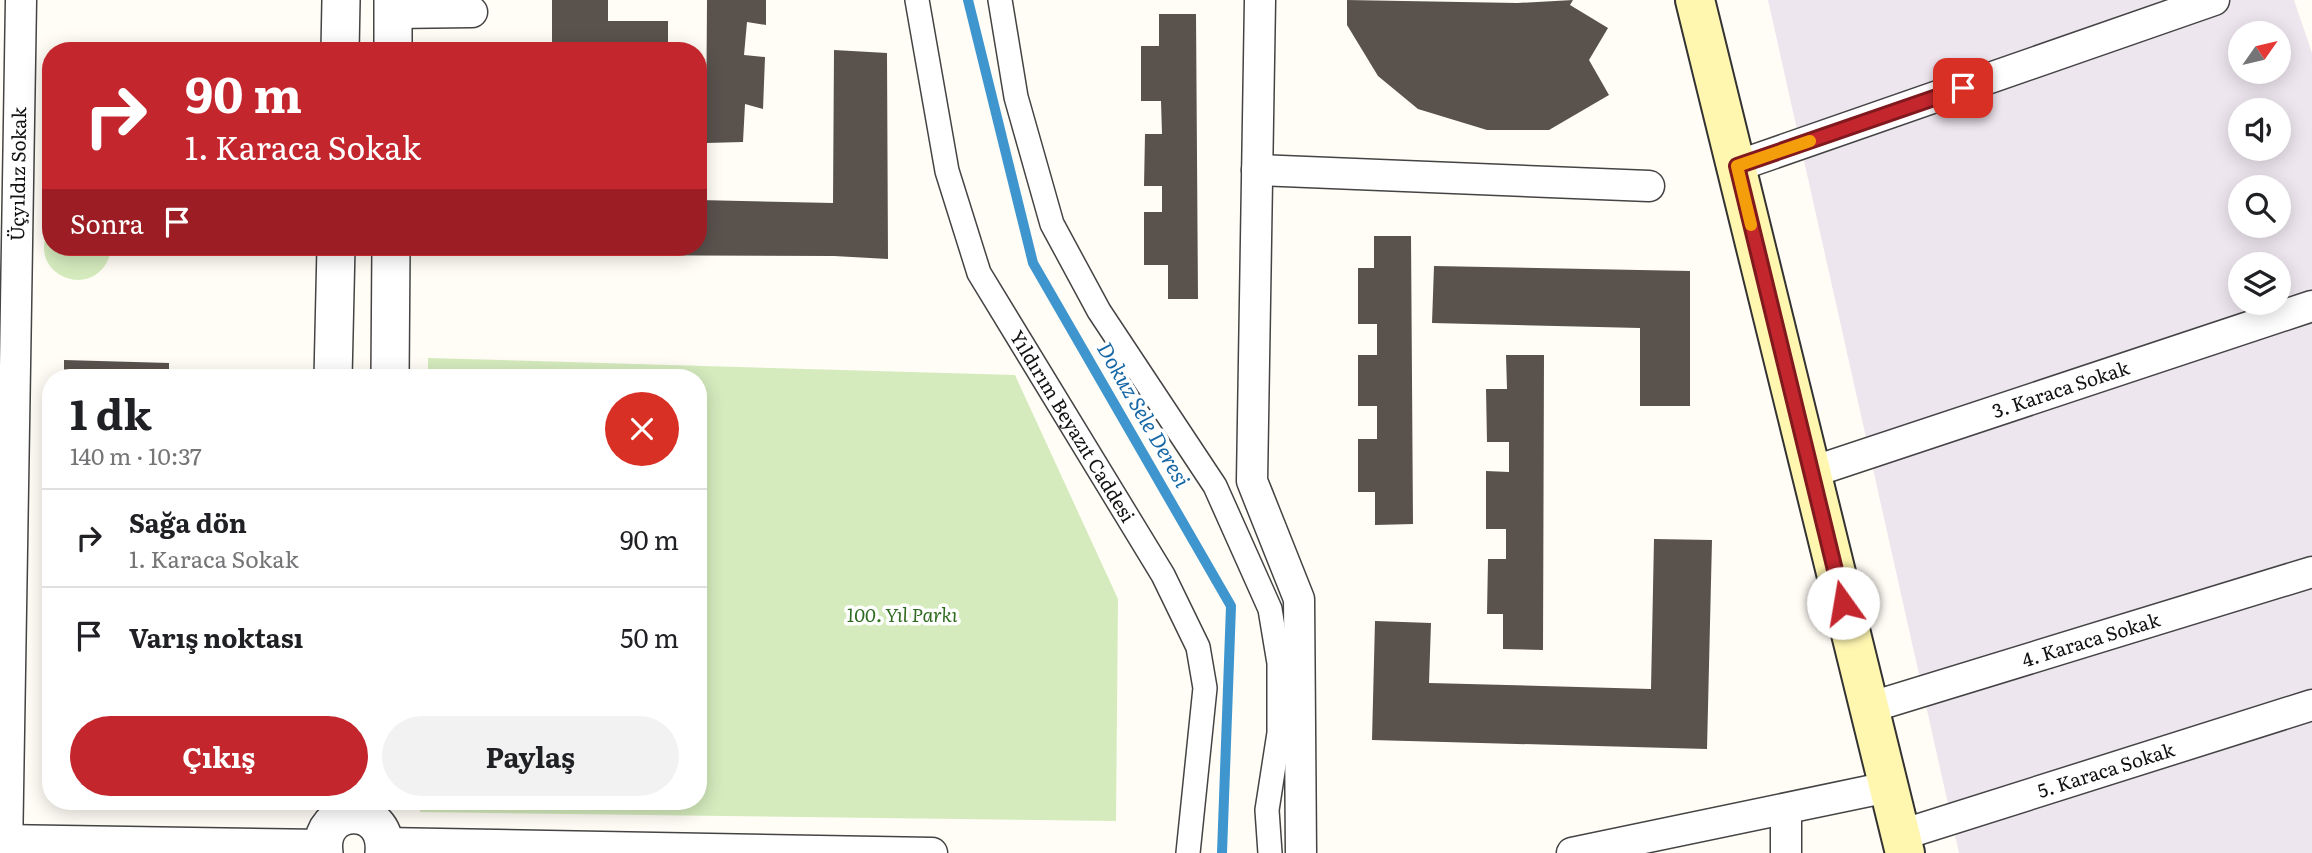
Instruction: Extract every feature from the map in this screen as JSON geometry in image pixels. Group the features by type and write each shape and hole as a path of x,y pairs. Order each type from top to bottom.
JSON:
{"main road":[{"path":"1695,0 1903,844"}],"street":[{"name":"Üçyıldız Sokak","path":"5,845 22,0"},
{"path":"340,42 341,0"},
{"name":"Yıldırım Beyazıt Caddesi","path":"917,0 947,171 979,273 1163,575 1198,647 1205,688 1188,853"},
{"path":"1000,0 1016,97 1052,224 1099,311 1215,486 1270,609 1279,663 1279,733 1267,810 1270,853"},
{"path":"1261,0 1252,481 1299,599 1301,853"},
{"path":"1737,166 2214,0"},
{"path":"393,42 393,6 472,12"},
{"path":"1257,170 1649,186"},
{"path":"333,369 336,256"},
{"path":"390,369 391,256"},
{"name":"3. Karaca Sokak","path":"1812,472 2312,306"},
{"name":"4. Karaca Sokak","path":"1868,708 2312,572"},
{"name":"5. Karaca Sokak","path":"1903,844 2312,705"},
{"path":"1572,853 1888,787"},
{"path":"1786,809 1786,853"},
{"path":"323,850 324,810"},
{"path":"385,850 386,810"},
{"path":"323,850 325,835 337,818 358,814 377,824 385,850"},
{"path":"5,845 323,850"},
{"path":"385,850 932,853"}],"shaded area":[{"path":"1768,0 2294,0 2312,53 2312,853 1959,853"}],"green space":[{"path":"108,256 105,265 93,276 80,280 66,278 54,270 46,258"},
{"name":"100. Yıl Parkı","path":"428,358 1015,375 1118,599 1116,821 420,812 707,810 707,369 428,369"}],"building":[{"path":"552,0 608,0 608,21 668,21 668,42 552,42"},
{"path":"707,0 766,0 766,25 747,22 744,55 765,57 763,109 745,104 743,142 707,143"},
{"path":"1347,0 1517,3 1573,0 1570,5 1608,28 1589,60 1609,95 1549,130 1487,130 1418,109 1378,76 1347,25"},
{"path":"1159,14 1196,14 1198,299 1168,299 1168,265 1144,265 1144,212 1162,212 1162,186 1144,186 1145,134 1162,134 1161,101 1141,101 1141,46 1159,46"},
{"path":"834,50 887,53 888,259 707,256 707,200 833,203"},
{"path":"1374,236 1411,236 1413,524 1375,525 1375,492 1358,492 1358,439 1377,439 1377,406 1358,406 1358,355 1377,355 1377,324 1358,324 1358,268 1374,268"},
{"path":"1434,266 1690,271 1690,406 1640,406 1640,328 1432,323"},
{"path":"1506,355 1544,355 1543,650 1503,649 1503,614 1487,614 1488,559 1506,559 1506,529 1486,529 1486,471 1509,472 1509,442 1487,442 1486,389 1507,389"},
{"path":"64,360 169,363 169,369 64,369"},
{"path":"1654,539 1712,540 1707,749 1372,740 1375,621 1431,623 1429,683 1651,689"}],"waterway":[{"name":"Dokuz Sele Deresi","path":"968,0 1033,263 1231,606 1222,853"}],"slow traffic":[{"path":"1751,225 1737,166 1810,141"}],"route":[{"path":"1843,603 1737,166 1963,88"}]}
